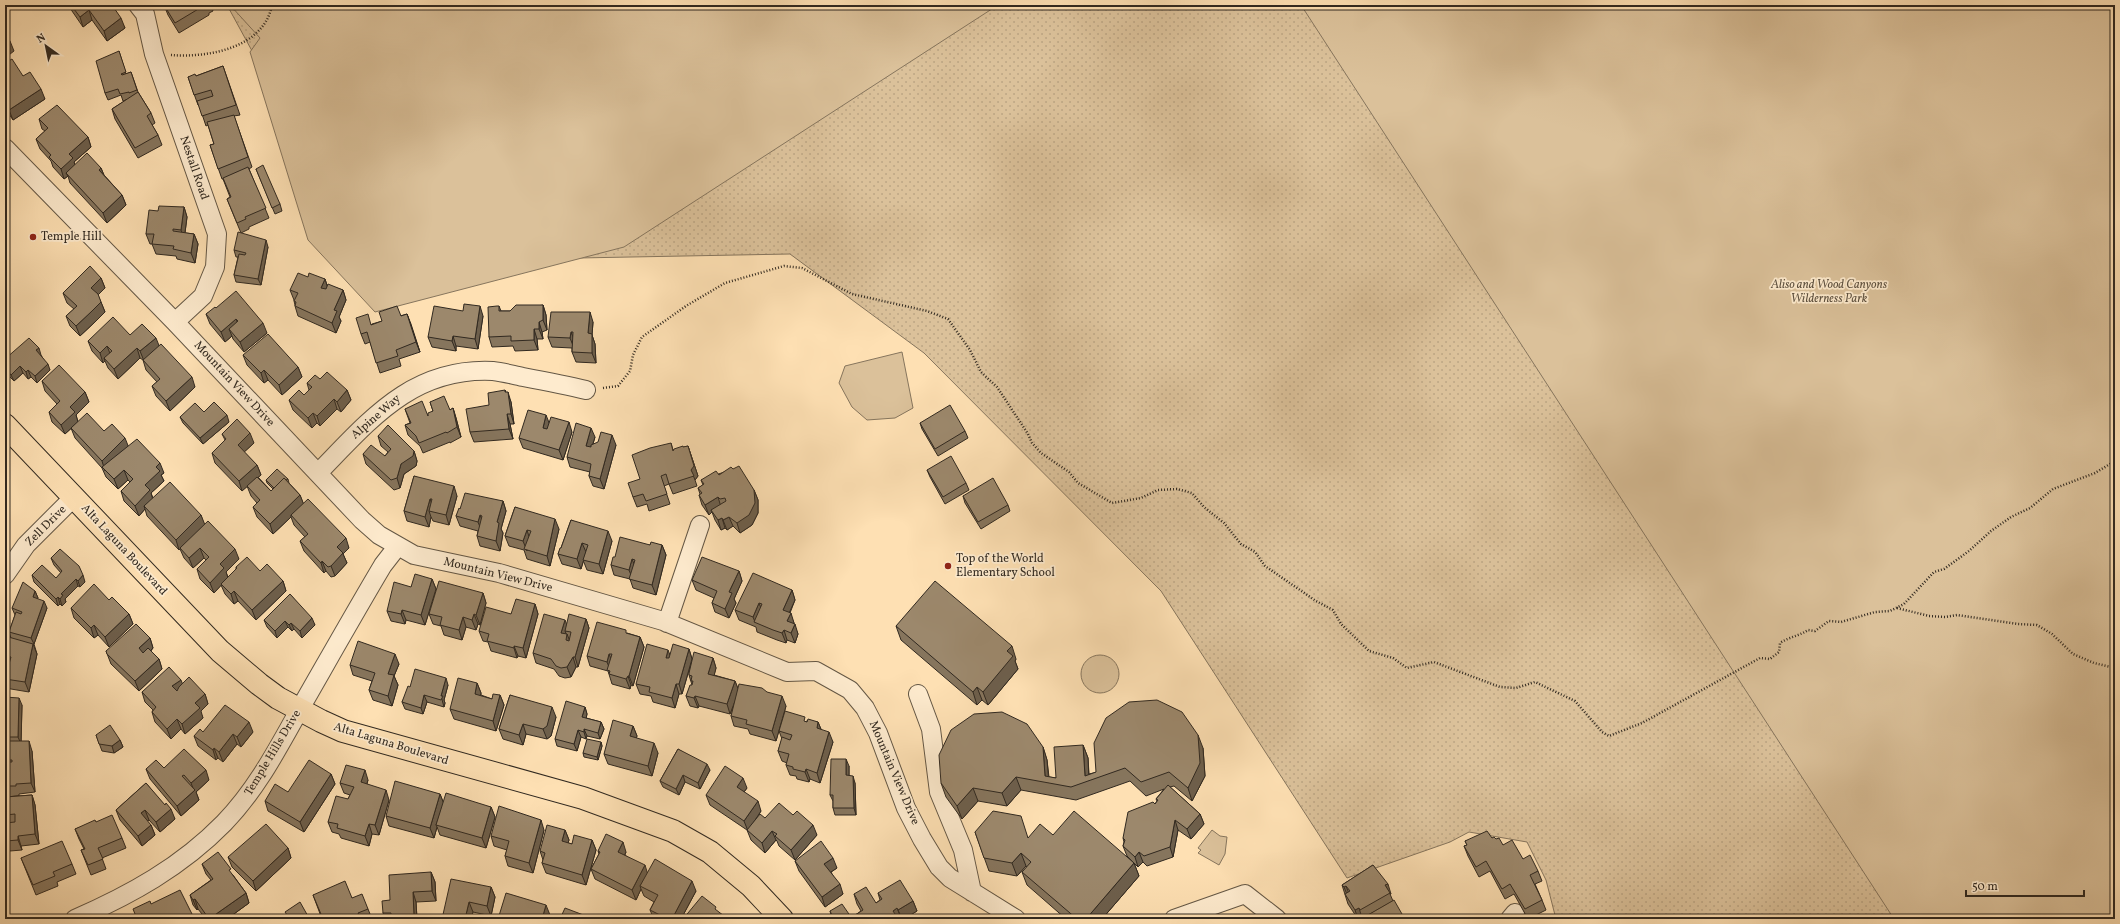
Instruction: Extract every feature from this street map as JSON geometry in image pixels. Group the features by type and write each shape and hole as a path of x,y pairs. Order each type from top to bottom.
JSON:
{"main road":[{"name":"Alta Laguna Boulevard","path":"5,425 220,651 259,684 321,722 358,736 583,798 673,831 710,852 751,886 782,919"}],"street":[{"name":"Nestall Road","path":"138,5 145,14 154,54 217,234 215,267 203,296 175,322"},
{"name":"Mountain View Drive","path":"5,148 175,322 362,520 379,535 397,547 414,555 499,573 667,623 787,672 816,671 850,690 866,708 878,733 906,808 939,867 950,878 1016,919"},
{"name":"Alpine Way","path":"318,473 369,421 398,397 425,382 463,372 494,371 586,390"},
{"name":"Zell Drive","path":"5,575 26,545 74,497"},
{"path":"667,623 700,525"},
{"name":"Temple Hills Drive","path":"75,919 137,890 163,875 195,850 224,823 249,794 283,740 383,565 397,547"},
{"path":"918,694 931,729 939,792 963,850 972,892"},
{"path":"1174,919 1245,894 1277,919"}],"path":[{"path":"154,54 189,57 213,54 231,47 252,36 264,26 272,5"},
{"path":"586,390 618,386 630,371 633,355 642,337 686,306 725,283 784,266 802,268 852,294 927,312 948,319 970,350 981,372 997,387 1028,434 1032,443 1041,454 1069,472 1078,483 1105,499 1112,503 1141,498 1158,490 1177,488 1192,493 1204,507 1224,523 1241,544 1255,552 1265,566 1316,601 1333,610 1341,624 1369,651 1393,658 1407,668 1434,662 1500,687 1516,688 1535,682 1575,701 1602,732 1609,736 1642,723 1760,658 1770,659 1779,652 1780,643 1787,639 1800,636 1808,630 1815,630 1829,621 1841,622 1875,612 1890,611 1897,608 1904,604 1934,572 1944,569 1969,551 1991,531 2030,508 2053,489 2095,473 2115,461"},
{"path":"1897,608 1928,616 1945,618 1957,615 2018,624 2037,625 2052,634 2073,654 2094,663 2115,668"}],"green space":[{"path":"227,5 2115,5 2115,919 1556,919 1546,880 1527,842 1469,832 1450,842 1347,878 1161,591 924,353 790,254 367,262"},
{"path":"230,5 998,5 624,247 375,312 308,240 250,52 260,38"},
{"name":"Aliso and Wood Canyons Wilderness Park","path":"1301,5 2115,5 2115,919 1894,919"},
{"path":"902,352 913,408 895,418 867,420 852,407 839,383 845,366"},
{"path":"1096,655 1104,655 1111,658 1116,663 1119,674 1116,685 1111,690 1104,693 1096,693 1089,690 1084,685 1081,678 1081,670 1084,663 1089,658"},
{"path":"1212,830 1220,836 1227,837 1225,854 1219,865 1198,853 1201,850 1198,848"}],"building":[{"path":"71,5 112,5 121,18 104,31 89,10 80,17"},
{"path":"164,5 205,5 175,23"},
{"path":"5,35 10,41 5,45"},
{"path":"119,51 126,72 121,74 131,72 137,90 120,94 118,89 105,93 96,61"},
{"path":"12,59 23,76 30,72 41,89 9,110 5,104 5,63"},
{"path":"223,66 236,105 202,116 197,101 213,96 211,90 194,95 188,77 195,74 196,76"},
{"path":"138,92 151,113 147,116 158,135 135,148 112,109"},
{"path":"57,105 88,137 69,154 73,158 61,169 49,157 51,155 36,139 48,128 39,119"},
{"path":"234,115 248,157 218,169 210,145 214,144 207,122"},
{"path":"87,153 101,168 99,170 122,195 103,213 66,173"},
{"path":"263,165 280,204 272,208 256,169"},
{"path":"248,167 266,208 245,217 246,219 237,223 227,199 231,197 223,178"},
{"path":"159,206 184,207 181,230 173,229 173,231 194,234 191,253 173,249 174,246 152,244 154,234 146,234 149,210 158,211"},
{"path":"238,232 266,240 258,279 234,275 239,254 245,255 246,253 234,250"},
{"path":"90,266 101,278 91,288 98,294 101,302 76,326 66,316 77,306 63,293"},
{"path":"298,273 308,277 309,273 325,279 321,288 326,289 328,284 343,290 334,310 337,311 332,323 295,306 296,302 294,301 298,293 290,290"},
{"path":"236,291 263,323 240,342 229,329 238,321 236,319 221,332 206,314 215,307 216,308"},
{"path":"464,304 480,306 475,339 453,336 452,341 428,337 434,306 463,311"},
{"path":"516,305 543,305 543,320 539,322 539,329 534,329 534,340 511,341 511,336 489,337 488,307 499,306 499,311 510,311"},
{"path":"397,306 401,316 407,314 416,342 396,350 398,356 376,363 367,332 361,334 356,318 368,314 371,325 382,321 379,312"},
{"path":"551,312 590,312 588,333 592,334 592,353 572,352 573,332 571,332 570,338 548,337"},
{"path":"113,317 130,335 142,324 156,338 140,351 137,348 114,369 104,358 112,351 107,346 100,353 88,341"},
{"path":"268,334 298,367 279,385 264,370 261,373 243,355"},
{"path":"29,338 39,348 36,350 48,364 35,376 28,370 26,372 20,366 11,375 5,368 5,359"},
{"path":"161,344 192,377 166,401 152,386 160,379 143,360"},
{"path":"59,365 85,392 70,407 75,412 61,425 49,412 60,401 42,381"},
{"path":"327,372 347,390 337,402 334,399 317,416 313,413 308,418 289,400 299,390 304,395 312,387 307,383 315,375 320,379"},
{"path":"505,390 505,392 508,392 511,414 507,414 509,429 470,432 466,409 489,405 488,393"},
{"path":"444,396 450,410 453,408 457,427 447,433 446,432 419,443 416,436 405,425 411,423 405,409 422,401 428,416 428,413 433,411 430,402"},
{"path":"214,402 227,415 200,438 180,417 195,403 204,412"},
{"path":"950,405 965,431 935,449 920,423"},
{"path":"528,410 546,415 543,428 547,429 551,417 569,422 559,450 519,438"},
{"path":"87,413 104,431 112,424 125,438 102,461 71,428"},
{"path":"237,419 250,433 238,445 257,465 239,481 212,453 226,439 222,434"},
{"path":"576,423 591,428 586,446 591,447 591,445 598,442 601,432 612,435 600,479 589,476 591,464 567,457"},
{"path":"388,425 414,451 413,456 401,464 397,478 391,480 363,454 371,445 385,456 391,449 378,436"},
{"path":"137,439 160,463 156,467 160,471 145,485 150,490 135,506 121,491 133,479 124,470 114,479 102,467"},
{"path":"671,443 673,451 674,449 683,446 688,446 694,466 691,470 694,476 669,484 666,474 661,476 667,494 646,501 643,494 633,497 628,483 640,479 632,455 650,448"},
{"path":"951,456 966,483 943,497 927,470"},
{"path":"739,466 754,490 755,503 749,515 737,523 729,517 723,520 722,518 718,520 711,510 726,501 725,498 720,499 718,497 705,505 699,495 702,493 698,488 704,484 701,480 716,471 719,475 731,467 733,469"},
{"path":"277,469 288,479 286,480 284,478 274,488 266,480"},
{"path":"414,476 454,486 446,515 429,511 432,499 430,499 425,517 404,511"},
{"path":"257,477 271,491 284,478 300,495 270,524 253,507 260,500 247,486"},
{"path":"993,478 1008,505 978,522 963,496"},
{"path":"170,482 201,515 176,540 144,506"},
{"path":"465,493 503,501 497,522 499,523 496,541 477,536 482,516 480,515 478,522 456,516"},
{"path":"308,499 346,538 337,547 343,553 331,566 328,567 322,561 321,563 300,541 308,534 291,515"},
{"path":"515,507 555,519 547,556 524,549 531,531 527,530 523,541 505,536"},
{"path":"571,520 608,531 599,564 583,560 588,545 582,543 577,559 558,554"},
{"path":"208,521 235,549 220,564 224,568 210,583 197,569 209,557 200,548 189,558 180,548"},
{"path":"620,537 650,545 651,542 662,545 652,585 629,579 635,560 632,559 629,570 611,565 613,557 615,557"},
{"path":"60,549 79,566 83,575 78,581 76,579 61,594 63,595 60,599 58,597 56,599 32,575 42,565 56,578 62,571 51,558"},
{"path":"247,557 260,571 267,564 283,581 252,610 234,591 231,594 221,584"},
{"path":"702,557 739,571 729,592 732,593 725,609 712,603 717,591 692,580"},
{"path":"753,573 792,590 783,610 791,613 787,621 795,624 791,633 784,630 782,633 754,622 762,604 759,603 753,617 735,610"},
{"path":"415,574 432,579 421,615 402,610 401,614 387,611 394,582 411,587"},
{"path":"439,581 483,593 476,615 474,614 472,620 463,617 459,630 440,625 442,617 429,614"},
{"path":"935,581 1012,646 1007,651 1013,656 983,692 977,687 973,692 896,626"},
{"path":"23,582 35,591 33,597 44,601 31,638 9,632 16,612 21,614 22,612 12,608"},
{"path":"94,584 109,600 112,597 129,614 105,637 94,625 91,628 71,608"},
{"path":"290,594 312,618 300,631 291,623 289,625 285,621 275,631 264,620"},
{"path":"516,599 535,604 523,648 514,646 514,648 487,641 489,634 479,631 486,607 511,614"},
{"path":"544,614 565,620 561,633 567,634 566,640 569,641 571,632 565,631 569,614 586,619 575,657 573,657 567,667 561,668 556,666 551,659 533,653"},
{"path":"597,622 626,630 626,633 640,637 629,676 626,679 609,674 610,671 607,670 612,654 609,654 607,662 587,656"},
{"path":"136,624 150,638 139,648 143,653 148,648 159,659 135,681 107,654 106,651"},
{"path":"5,636 33,644 25,682 5,679 5,663 9,664 11,657 5,656"},
{"path":"358,641 395,654 388,674 394,675 388,696 369,690 375,673 350,665"},
{"path":"647,644 668,650 666,658 669,658 673,644 689,649 679,684 676,684 672,698 649,692 650,687 636,684"},
{"path":"694,652 713,658 708,674 735,681 727,704 695,696 694,698 686,696 693,681 691,681 692,676 689,675 689,673"},
{"path":"169,667 181,680 172,686 177,691 189,677 205,694 195,703 200,708 182,724 177,719 167,729 152,712 156,707 142,692"},
{"path":"415,669 446,678 441,700 424,695 421,708 402,702 408,686 410,687"},
{"path":"458,678 477,683 475,694 492,699 493,694 500,695 493,721 450,709"},
{"path":"739,684 762,688 767,692 782,696 772,731 746,724 747,720 731,716"},
{"path":"510,695 552,707 547,726 543,729 523,724 519,735 499,729"},
{"path":"5,697 19,698 18,737 5,737"},
{"path":"1157,700 1182,712 1198,735 1200,763 1188,788 1169,772 1141,782 1125,768 1071,787 1016,777 1002,793 973,788 957,806 941,783 939,755 951,730 974,714 1002,712 1027,724 1043,747 1045,776 1056,778 1054,747 1083,745 1085,776 1096,772 1094,743 1106,718 1129,702"},
{"path":"566,701 585,707 582,717 601,722 598,733 584,729 584,732 578,730 574,744 555,739"},
{"path":"225,705 249,722 237,737 233,734 219,752 214,748 213,750 194,736 200,729 203,732"},
{"path":"785,711 805,717 804,721 807,722 808,719 818,722 817,728 829,732 817,773 806,769 805,772 793,769 793,767 786,765 789,754 778,751 782,737 790,740 792,735 779,731"},
{"path":"613,720 633,726 630,736 654,743 648,766 604,754"},
{"path":"110,725 120,740 112,746 99,744 96,735"},
{"path":"587,739 601,742 597,757 583,753"},
{"path":"5,741 29,741 31,783 16,784 16,786 5,786 5,762 12,762 12,760 5,760"},
{"path":"184,749 206,770 191,783 184,775 182,776 195,790 177,806 146,769 156,760 164,768"},
{"path":"678,749 707,764 698,783 683,775 676,789 660,781"},
{"path":"831,759 846,759 846,775 853,776 854,808 833,808 833,795 830,795"},
{"path":"309,760 331,774 300,822 265,801 275,784 288,792"},
{"path":"346,765 365,770 361,782 386,790 375,825 369,824 365,836 337,828 338,824 328,822 336,796 348,799 354,787 340,783"},
{"path":"725,766 743,778 737,787 758,801 744,821 706,795"},
{"path":"395,781 440,794 430,828 386,816"},
{"path":"146,783 165,805 166,803 171,809 156,822 145,810 141,813 151,825 138,836 116,810"},
{"path":"1168,785 1200,814 1187,829 1175,820 1170,847 1144,856 1139,852 1135,857 1123,846 1128,812 1153,802 1155,804 1158,800 1156,799"},
{"path":"446,793 491,807 482,838 436,825"},
{"path":"32,795 35,834 18,836 18,840 6,841 5,823 15,822 15,814 5,815 5,797"},
{"path":"779,803 793,815 797,811 813,825 791,850 775,836 777,834 772,831 762,843 747,830 760,814 765,818"},
{"path":"499,806 541,820 529,863 505,856 509,841 491,836"},
{"path":"993,811 1021,816 1028,838 1040,824 1053,835 1074,811 1134,863 1086,919 1077,919 1022,872 1031,862 1021,853 1012,863 984,858 975,832"},
{"path":"112,815 122,838 98,848 103,859 88,865 81,850 85,849 75,829 95,820 96,822"},
{"path":"266,824 288,848 253,881 228,857"},
{"path":"547,825 565,830 562,841 572,844 574,835 592,840 582,875 542,863 545,853 540,851"},
{"path":"1487,831 1492,838 1499,838 1503,845 1512,840 1523,859 1530,855 1538,871 1530,875 1542,900 1525,909 1510,884 1502,889 1486,861 1476,867 1464,846 1467,845 1465,841"},
{"path":"606,834 623,842 618,852 645,865 632,890 591,869 600,852 598,851"},
{"path":"62,841 72,864 53,872 55,876 33,885 21,858"},
{"path":"821,841 833,858 824,864 840,884 822,897 795,861"},
{"path":"218,852 246,893 209,919 195,899 193,900 190,895 213,879 202,864"},
{"path":"655,859 692,881 672,919 668,919 650,910 658,895 640,886"},
{"path":"1373,865 1388,884 1385,885 1390,893 1360,910 1359,908 1355,910 1345,894 1350,891 1346,886 1344,887 1342,885"},
{"path":"431,872 432,891 413,892 414,916 391,917 391,913 383,913 382,901 390,900 389,875"},
{"path":"451,879 491,887 487,906 469,902 465,919 442,919"},
{"path":"900,880 913,901 898,910 897,908 893,911 897,917 894,919 849,919 863,910 854,894 866,887 876,903 882,899 878,893"},
{"path":"345,881 352,898 362,894 368,909 358,913 361,919 323,919 313,895"},
{"path":"180,890 194,918 137,919 133,909 150,901 151,904"},
{"path":"506,893 546,905 542,919 498,919"},
{"path":"702,896 716,907 715,909 728,919 683,919"},
{"path":"1394,900 1402,914 1397,917 1399,919 1361,919"},
{"path":"300,902 309,918 280,919 287,915 285,912"},
{"path":"842,904 851,917 848,919 834,919 830,911"},
{"path":"565,908 594,919 560,919"}],"place":[{"name":"Temple Hill","path":"33,237"},
{"name":"Top of the World Elementary School","path":"948,566"}]}
